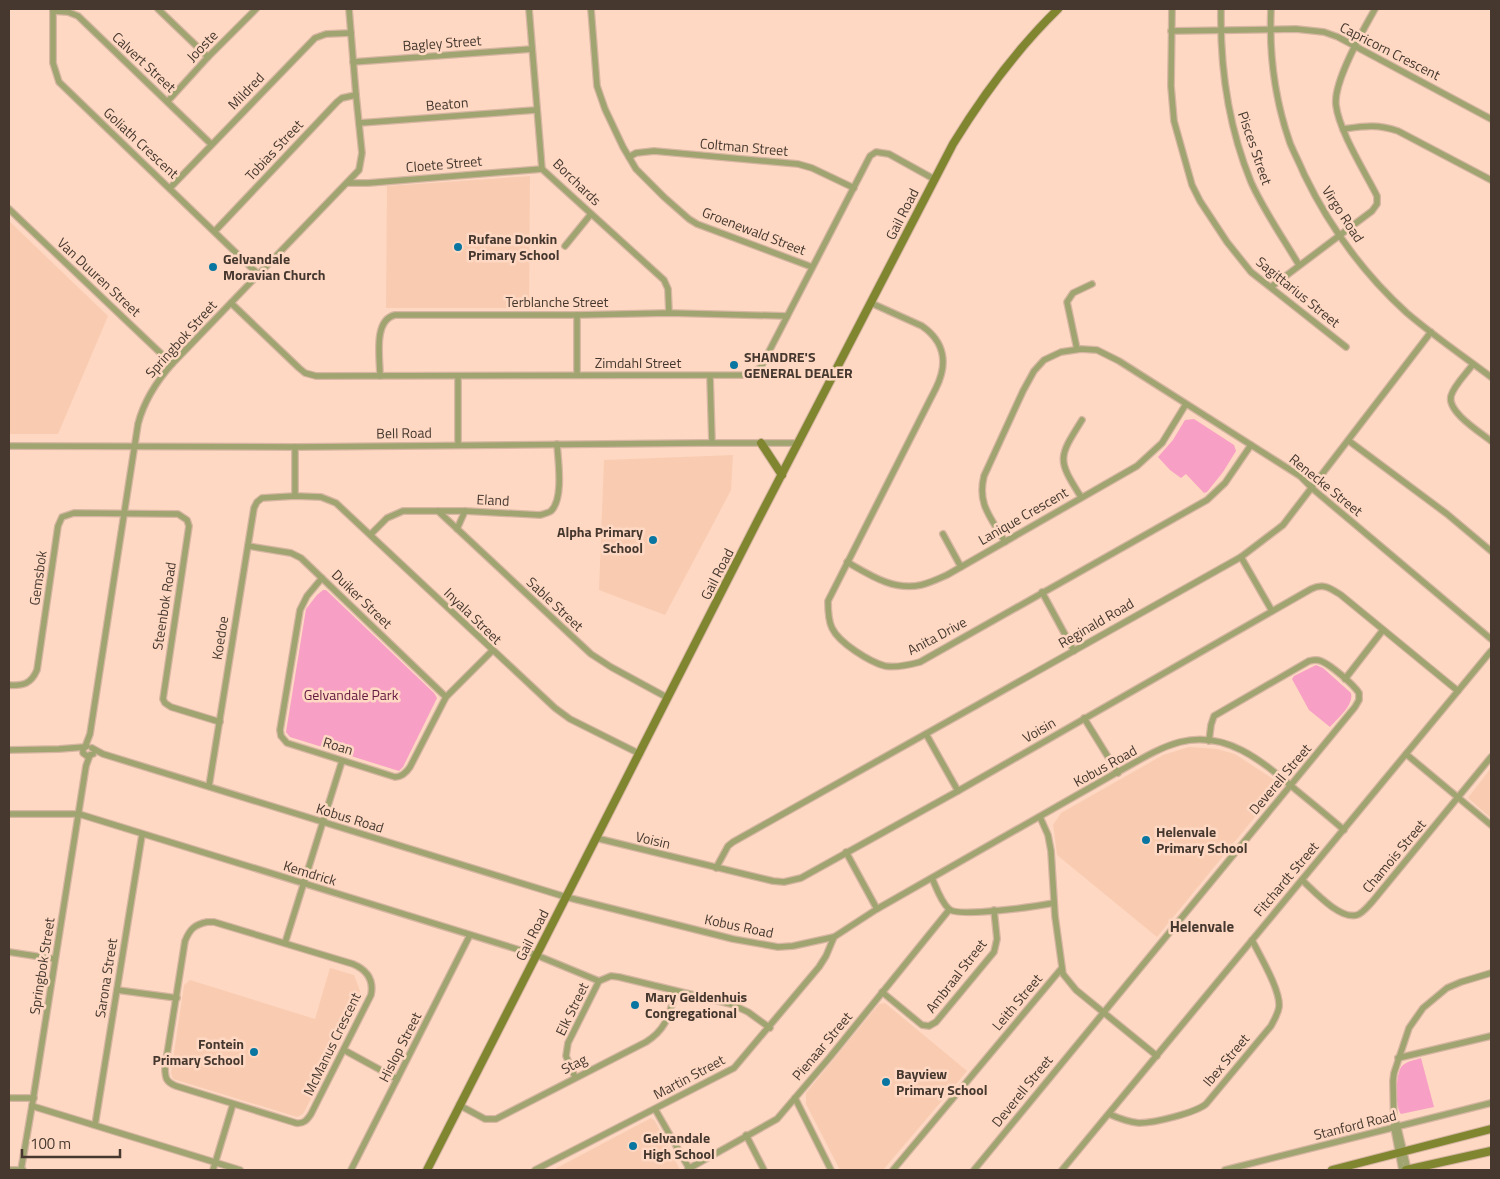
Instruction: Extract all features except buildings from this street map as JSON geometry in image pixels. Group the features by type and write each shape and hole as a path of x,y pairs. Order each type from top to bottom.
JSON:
{"street":[{"path":"158,9 208,57"},
{"name":"Springbok Street","path":"22,1170 79,814 138,424 146,400 157,381 360,170 362,163 349,9"},
{"name":"Borchards","path":"529,9 542,169 667,285 668,313"},
{"name":"Groenewald Street","path":"590,9 598,86 606,109 636,169 664,197 697,224 812,268"},
{"name":"Gail Road","path":"426,1170 953,144 983,97 1034,34 1058,9"},
{"name":"Sagittarius Street","path":"1172,9 1171,86 1174,121 1192,185 1207,212 1242,262 1346,346"},
{"path":"1220,30 1221,9"},
{"name":"Virgo Road","path":"1271,9 1270,29 1274,83 1290,144 1319,204 1339,236 1387,293 1431,332 1491,378"},
{"path":"1271,287 1372,211 1378,200 1343,129 1336,104 1336,96 1343,74 1355,46 1375,9"},
{"name":"Calvert Street","path":"53,10 68,12 78,16 211,144"},
{"name":"Goliath Crescent","path":"53,10 53,63 59,82 259,274"},
{"name":"Jooste","path":"168,101 252,10"},
{"path":"1171,31 1270,29"},
{"name":"Capricorn Crescent","path":"1270,29 1324,32 1338,37 1491,119"},
{"name":"Pisces Street","path":"1220,30 1229,115 1236,140 1252,182 1266,210 1299,265"},
{"name":"Mildred","path":"170,188 315,38 326,34 351,33"},
{"name":"Bagley Street","path":"353,62 532,49"},
{"name":"Tobias Street","path":"215,231 337,102 342,98 356,95"},
{"name":"Beaton","path":"359,124 536,110"},
{"path":"1343,129 1370,125 1398,131 1491,180"},
{"name":"Coltman Street","path":"629,157 636,153 654,151 798,164 812,168 854,188"},
{"name":"Zimdahl Street","path":"231,303 305,373 316,376 750,375 761,367 870,156 876,152 889,154 934,179"},
{"name":"Cloete Street","path":"348,183 542,169"},
{"name":"Van Duuren Street","path":"9,210 172,364"},
{"path":"565,246 591,214"},
{"path":"1077,349 1067,302 1073,293 1092,284"},
{"name":"Anita Drive","path":"871,303 930,331 944,356 942,377 828,601 829,620 836,635 876,663 887,666 908,666 920,662 1208,500 1225,483 1250,445"},
{"name":"Terblanche Street","path":"380,376 380,330 384,321 390,316 668,313 787,316"},
{"path":"577,315 577,375"},
{"name":"Reginald Road","path":"716,868 728,846 733,842 1241,557 1283,526 1431,332"},
{"name":"Renecke Street","path":"1005,542 982,499 984,476 1034,371 1044,360 1061,352 1090,349 1103,352 1300,476 1312,489 1491,638"},
{"path":"1473,364 1451,395 1451,403 1461,416 1491,441"},
{"path":"710,376 712,442"},
{"path":"458,377 458,445"},
{"name":"Lanique Crescent","path":"847,562 891,584 910,587 923,585 947,575 1137,466 1162,443 1186,404"},
{"path":"1080,497 1067,476 1062,460 1069,440 1082,420"},
{"path":"1349,441 1446,514 1491,551"},
{"name":"Bell Road","path":"9,446 296,447 712,442 798,443"},
{"path":"761,443 782,475"},
{"name":"Eland","path":"371,534 387,518 398,512 465,511 540,515 551,511 557,501 559,491 557,444"},
{"path":"296,447 296,496"},
{"name":"Inyala Street","path":"262,498 296,496 325,498 333,501 371,534 545,700 563,714 640,754"},
{"name":"Koedoe","path":"209,786 254,508 255,504 262,498"},
{"name":"Sable Street","path":"438,511 594,657 668,698"},
{"path":"457,529 465,511"},
{"name":"Steenbok Road","path":"124,514 174,513 182,516 188,522 163,699 171,707 220,722"},
{"name":"Gemsbok","path":"9,685 19,686 28,683 32,680 37,670 59,521 62,517 70,514 124,514"},
{"path":"943,534 962,567"},
{"name":"Duiker Street","path":"248,546 296,554 446,697"},
{"path":"1241,557 1272,611"},
{"name":"Roan","path":"322,578 307,596 300,610 280,730 281,736 286,743 395,777 405,774 446,697 492,651"},
{"name":"Voisin","path":"596,838 773,881 784,882 801,878 1311,588 1321,585 1327,586 1458,691"},
{"path":"1042,592 1074,651"},
{"path":"1345,679 1383,630"},
{"name":"Fitchardt Street","path":"1062,1170 1491,651"},
{"name":"Deverell Street","path":"974,1170 1358,704 1359,693 1323,662 1309,661 1220,711 1212,720 1209,741"},
{"path":"1084,718 1118,772"},
{"path":"926,734 958,790"},
{"name":"Kobus Road","path":"9,750 71,749 103,754 566,897 767,946 793,946 834,937 877,909 1118,772 1172,745 1189,741 1209,741 1236,747 1248,753 1291,785 1344,830"},
{"path":"1406,754 1491,824"},
{"name":"Chamois Street","path":"1302,880 1341,913 1358,914 1372,902 1491,757"},
{"path":"285,943 342,761"},
{"name":"Kemdrick","path":"9,814 79,814 536,955 599,981"},
{"name":"Leith Street","path":"893,1170 1061,969 1048,835 1040,817"},
{"name":"Sarona Street","path":"95,1125 142,835"},
{"path":"846,852 877,909"},
{"path":"932,878 950,910 969,913 1054,904"},
{"name":"Pienaar Street","path":"655,1109 689,1170 746,1135 777,1119 950,910"},
{"name":"Ambraal Street","path":"882,992 922,1024 928,1026 936,1022 994,952 998,939 994,910"},
{"name":"McManus Crescent","path":"214,922 353,964 368,974 372,985 371,995 344,1050 311,1114 301,1124 168,1082 165,1078 165,1067 176,998 185,941 191,928 197,924 214,922"},
{"name":"Hislop Street","path":"351,1170 470,935"},
{"name":"Martin Street","path":"535,1170 734,1068 770,1028 823,961 834,937"},
{"name":"Ibex Street","path":"1109,1114 1124,1120 1146,1122 1202,1108 1271,1026 1278,1012 1278,1000 1276,991 1252,940"},
{"path":"9,952 55,959"},
{"path":"1061,969 1070,984 1156,1056"},
{"path":"1491,973 1447,988 1432,999 1415,1017 1398,1058 1393,1082 1394,1117 1407,1170 1491,1151"},
{"name":"Elk Street","path":"575,1077 566,1056 568,1044 599,981 611,976 738,1006 770,1028"},
{"path":"116,990 176,998"},
{"name":"Stag","path":"459,1105 482,1118 492,1120 654,1037 660,1032 668,1019 676,992"},
{"path":"1398,1058 1491,1036"},
{"path":"344,1050 397,1079"},
{"path":"9,1098 34,1098"},
{"path":"795,1098 830,1170"},
{"name":"Stanford Road","path":"1224,1170 1491,1103"},
{"path":"213,1170 233,1104"},
{"path":"32,1106 240,1170"},
{"path":"1332,1170 1491,1129"},
{"path":"746,1135 764,1170"},
{"path":"1402,1153 1402,1170"},
{"path":"9,1170 22,1170"}],"shaded area":[{"name":"Rufane Donkin Primary School","path":"530,176 529,308 386,308 387,186"},
{"path":"9,221 108,316 58,434 9,434"},
{"name":"Alpha Primary School","path":"733,455 731,490 665,615 599,590 604,460"},
{"name":"Helenvale Primary School","path":"1189,747 1217,749 1235,754 1276,781 1276,791 1157,937 1057,855 1053,825 1061,813 1163,755"},
{"path":"1491,768 1491,818 1468,798"},
{"name":"Fontein Primary School","path":"330,968 354,975 360,991 342,1027 345,1032 303,1114 297,1117 173,1079 171,1073 184,985 190,980 315,1019"},
{"name":"Bayview Primary School","path":"885,1003 967,1071 883,1170 840,1170 806,1104 806,1093 879,1004"},
{"name":"Gelvandale High School","path":"651,1118 655,1121 680,1170 553,1170"}],"green space":[{"path":"1194,419 1234,445 1236,451 1223,472 1207,492 1204,493 1186,474 1181,478 1170,470 1158,457 1173,440 1185,420"},
{"name":"Gelvandale Park","path":"323,590 326,590 437,698 403,767 399,771 290,737 286,732 306,609"},
{"path":"1316,665 1323,668 1351,693 1348,707 1330,727 1309,710 1292,679 1294,676"},
{"path":"1421,1058 1434,1107 1401,1114 1398,1105 1398,1074 1407,1062"}],"place":[{"name":"Rufane Donkin Primary School","path":"458,247"},
{"name":"Gelvandale Moravian Church","path":"213,267"},
{"name":"SHANDRE'S GENERAL DEALER","path":"734,365"},
{"name":"Alpha Primary School","path":"653,540"},
{"name":"Helenvale Primary School","path":"1146,840"},
{"name":"Mary Geldenhuis Congregational","path":"635,1005"},
{"name":"Fontein Primary School","path":"254,1052"},
{"name":"Bayview Primary School","path":"886,1082"},
{"name":"Gelvandale High School","path":"633,1146"}],"district":[{"name":"Helenvale","path":"1202,927"}]}
